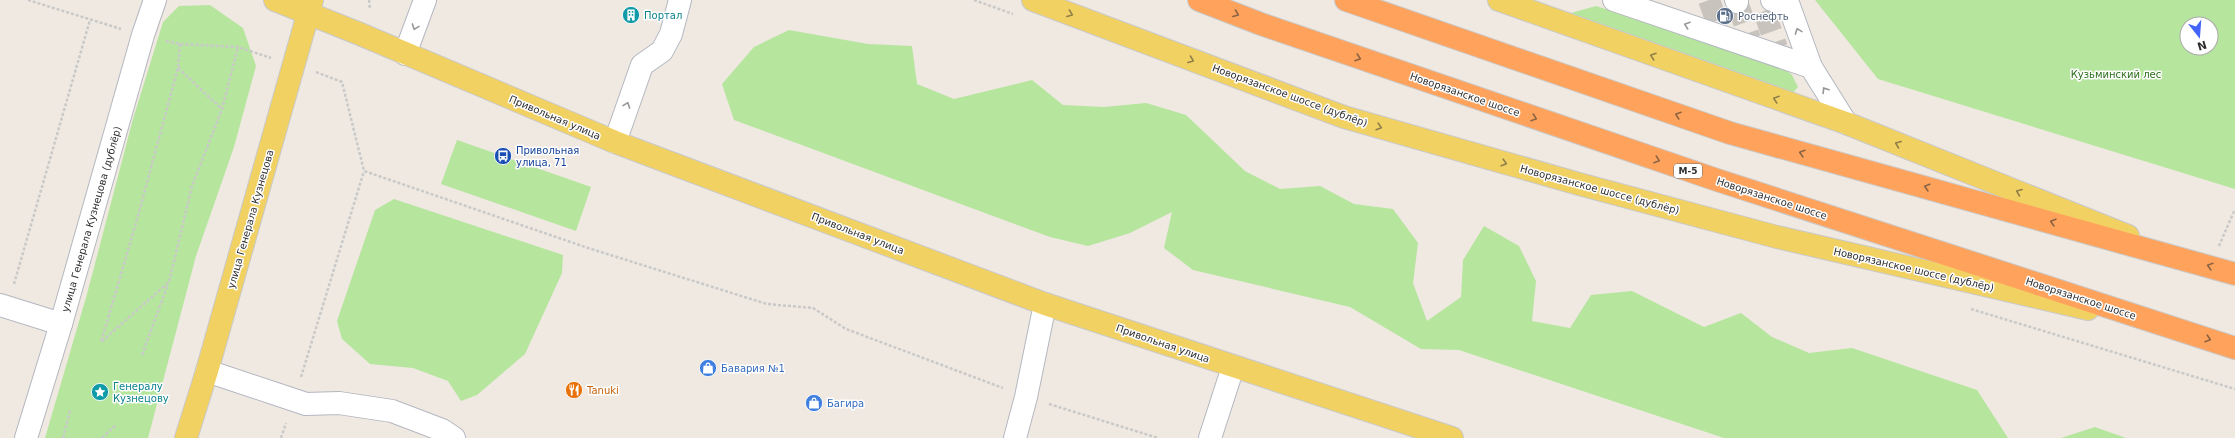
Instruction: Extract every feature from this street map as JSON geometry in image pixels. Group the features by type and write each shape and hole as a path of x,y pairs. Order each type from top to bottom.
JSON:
{"highway":[{"name":"Новорязанское шоссе","path":"1199,0 1261,24 1717,180 2235,348"},
{"path":"1346,0 1730,132 2235,274"}],"main road":[{"name":"Привольная улица","path":"275,0 310,6 405,54 615,142 1045,304 1232,367 1452,438"},
{"name":"Новорязанское шоссе (дублёр)","path":"1033,0 1344,117 1571,182 1777,237 2181,331"},
{"path":"1514,2 1846,123 2185,259"},
{"name":"улица Генерала Кузнецова","path":"186,438 207,371 310,6"}],"street":[{"name":"улица Генерала Кузнецова (дублёр)","path":"26,438 62,324 141,42 155,0"},
{"path":"405,54 425,0"},
{"path":"615,142 642,65 662,51 671,34 680,0"},
{"path":"1614,0 1720,32 1778,52 1811,67"},
{"path":"1765,4 1789,6 1811,67 1846,123"},
{"path":"1015,438 1026,397 1045,304"},
{"path":"4,306 62,324"},
{"path":"1210,438 1232,367"},
{"path":"207,371 306,404 339,403 392,411 442,430 454,438"}],"path":[{"path":"369,0 370,9"},
{"path":"4,306 90,20"},
{"path":"169,282 101,342 136,223 178,68 180,44"},
{"path":"142,355 169,282 192,186 222,109 238,47"},
{"path":"282,438 364,171 342,82 293,64"},
{"path":"178,68 222,109"},
{"path":"364,171 588,248 767,304 813,308 846,329 1026,397 1158,438"},
{"path":"2210,266 2235,210"},
{"path":"63,438 70,411"},
{"path":"102,438 116,425"}],"green space":[{"name":"Кузьминский лес","path":"1815,0 2235,0 2235,189 1878,79"},
{"path":"210,5 243,28 256,66 234,147 196,256 148,438 45,438 87,294 133,119 163,22 179,6"},
{"path":"1596,6 1750,55 1785,69 1792,75 1798,87 1792,94 1574,20 1571,13"},
{"path":"789,30 868,44 912,46 917,84 954,99 1032,80 1063,105 1104,107 1146,103 1186,115 1245,171 1280,189 1320,186 1354,204 1393,209 1418,243 1413,283 1427,321 1461,297 1463,260 1484,226 1519,246 1536,281 1532,321 1570,328 1591,295 1632,291 1704,327 1741,313 1772,337 1809,353 1852,348 1977,390 2008,438 1724,438 1459,350 1421,349 1350,307 1193,270 1164,248 1172,212 1130,233 1088,246 1050,237 734,120 722,84 754,47"},
{"path":"457,140 591,187 576,231 441,184"},
{"path":"394,199 563,255 562,273 525,354 477,395 461,401 448,381 413,368 370,364 342,339 337,321 375,210"},
{"path":"2095,427 2126,438 2061,438"}],"tunnel":[{"path":"1709,0 1719,28"},
{"path":"1737,2 1750,39"},
{"path":"1764,11 1777,48"}],"place":[{"name":"Портал","path":"631,15"},
{"name":"Роснефть","path":"1725,16"},
{"name":"Привольная улица, 71","path":"503,156"},
{"name":"Бавария №1","path":"708,368"},
{"name":"Tanuki","path":"574,390"},
{"name":"Генералу Кузнецову","path":"100,392"},
{"name":"Багира","path":"814,403"}]}
